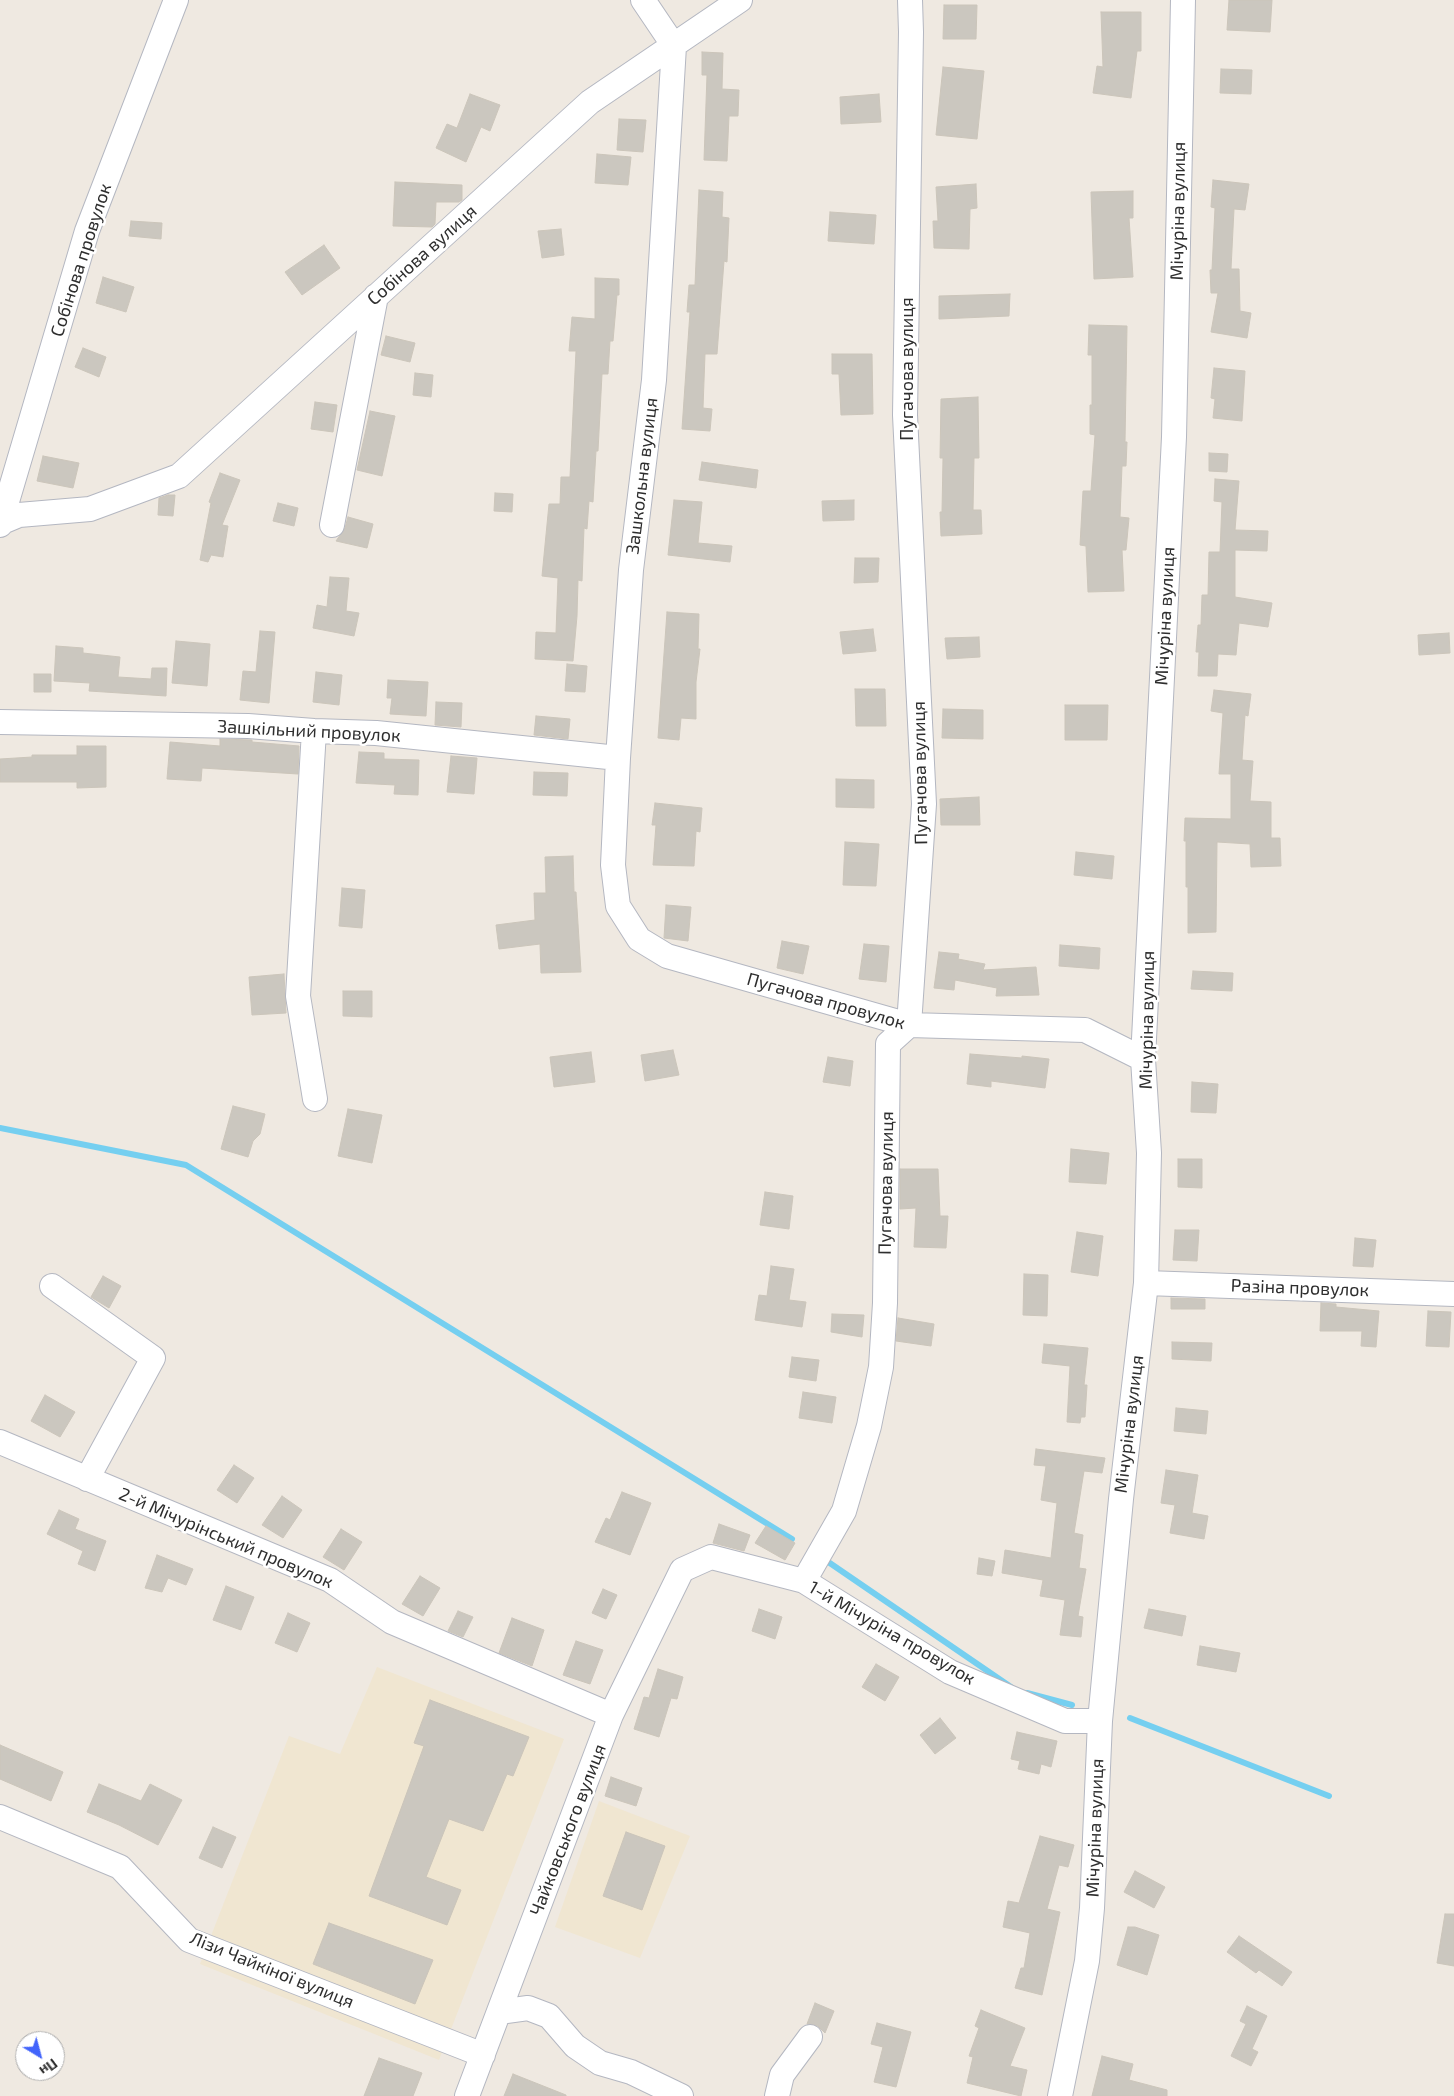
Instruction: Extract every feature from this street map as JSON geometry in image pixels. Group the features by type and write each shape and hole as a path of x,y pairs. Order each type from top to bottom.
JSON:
{"street":[{"name":"Собінова провулок","path":"1,524 87,231 176,0"},
{"path":"643,0 674,46 740,0"},
{"name":"Пугачова вулиця","path":"804,1581 844,1511 869,1426 882,1367 885,1303 888,1044 909,1025 924,804 905,415 910,0"},
{"name":"Мічуріна вулиця","path":"1060,2096 1087,1961 1092,1908 1100,1721 1121,1499 1146,1283 1149,1153 1143,1059 1174,438 1183,0"},
{"name":"Собінова вулиця","path":"1,524 19,515 90,509 179,476 590,102 674,46"},
{"name":"Зашкольна вулиця","path":"618,906 612,865 618,758 631,570 654,380 674,46"},
{"path":"332,525 376,296"},
{"name":"Зашкільний провулок","path":"0,722 248,726 314,732 376,733 618,758"},
{"path":"314,732 298,996 316,1099"},
{"name":"Пугачова провулок","path":"618,906 639,938 667,956 909,1025 1085,1030 1143,1059"},
{"name":"Разіна провулок","path":"1146,1283 1454,1294"},
{"path":"52,1286 153,1358 87,1479"},
{"name":"2-й Мічурінський провулок","path":"0,1442 330,1580 392,1622 611,1715"},
{"name":"1-й Мічуріна провулок","path":"682,1570 711,1557 804,1581 950,1672 1064,1721 1100,1721"},
{"name":"Чайковського вулиця","path":"467,2096 611,1715 682,1570"},
{"name":"Лізи Чайкіної вулиця","path":"0,1817 120,1867 189,1940 483,2055"},
{"path":"499,2012 528,2008 549,2016 575,2046 600,2063 631,2072 681,2096"},
{"path":"777,2096 782,2075 810,2037"}],"shaded area":[{"path":"377,1667 564,1739 439,2060 200,1964 289,1736 340,1754"},
{"path":"599,1801 690,1836 640,1958 555,1927"}],"building":[{"path":"1229,0 1272,0 1270,32 1227,30"},
{"path":"944,5 977,5 976,39 943,39"},
{"path":"1101,12 1141,12 1141,51 1137,51 1131,98 1093,93 1097,66 1103,67"},
{"path":"702,52 723,53 722,89 739,90 738,116 729,116 727,161 704,160 707,75 702,75"},
{"path":"943,67 984,71 977,139 936,135"},
{"path":"1221,69 1252,70 1251,94 1220,93"},
{"path":"470,94 500,105 490,131 481,127 466,162 436,148 447,124 457,128"},
{"path":"879,94 881,122 841,124 840,97"},
{"path":"619,119 646,120 643,152 617,150"},
{"path":"597,154 631,157 628,185 595,183"},
{"path":"1213,180 1249,184 1245,210 1234,209 1231,269 1239,269 1240,311 1251,313 1247,338 1211,332 1218,293 1211,293 1210,270 1212,270 1215,208 1211,207"},
{"path":"395,182 462,185 462,200 459,202 436,202 435,224 432,227 393,226"},
{"path":"976,184 977,208 970,209 969,249 934,248 933,221 938,221 936,187"},
{"path":"699,190 723,192 722,217 729,218 727,262 724,261 717,354 705,354 703,408 712,409 710,431 682,429 690,312 687,312 689,285 695,285"},
{"path":"1133,191 1133,218 1129,218 1133,277 1094,279 1091,192"},
{"path":"830,212 876,215 874,244 828,241"},
{"path":"131,221 162,223 161,239 129,236"},
{"path":"561,229 564,255 542,258 538,231"},
{"path":"324,245 340,268 302,295 285,272"},
{"path":"103,277 134,287 126,312 96,303"},
{"path":"595,278 619,279 619,295 617,295 613,341 610,341 608,374 602,374 593,502 589,501 587,529 584,528 582,581 578,580 573,661 535,659 536,632 556,633 558,578 542,576 549,504 560,504 561,477 570,477 576,351 569,351 572,317 595,319"},
{"path":"1010,294 1009,316 939,319 939,296"},
{"path":"1089,325 1127,326 1125,442 1127,442 1126,466 1122,466 1120,517 1129,518 1126,550 1122,550 1124,591 1088,592 1086,546 1080,545 1083,491 1091,491 1095,435 1090,434 1092,355 1088,355"},
{"path":"386,336 415,343 410,362 381,355"},
{"path":"83,348 106,357 99,377 75,367"},
{"path":"832,354 872,354 873,414 841,415 839,374 832,374"},
{"path":"1214,368 1245,371 1242,421 1213,418 1215,399 1211,398"},
{"path":"415,373 433,375 431,397 413,395"},
{"path":"978,397 979,458 974,458 973,510 981,510 982,534 941,536 940,512 942,512 943,458 940,458 941,399"},
{"path":"315,402 337,405 333,432 311,429"},
{"path":"370,411 395,416 382,476 357,470"},
{"path":"1209,453 1228,454 1227,472 1209,471"},
{"path":"43,456 79,463 73,488 37,481"},
{"path":"702,462 758,470 756,488 699,480"},
{"path":"220,473 240,480 222,525 228,526 223,557 211,555 208,562 200,560 211,503 209,502"},
{"path":"1215,479 1239,481 1235,530 1268,531 1267,551 1235,550 1235,597 1272,603 1268,627 1239,623 1236,655 1218,654 1217,676 1198,676 1199,652 1196,652 1198,625 1201,625 1202,595 1208,595 1209,552 1220,552 1222,502 1214,501"},
{"path":"495,493 513,494 512,512 494,511"},
{"path":"175,495 173,516 158,515 159,498"},
{"path":"674,500 702,502 698,543 732,546 730,562 668,555"},
{"path":"854,500 854,520 823,521 822,501"},
{"path":"278,503 298,508 294,526 273,521"},
{"path":"348,517 373,524 367,548 336,541 345,528"},
{"path":"855,558 879,558 878,582 854,583"},
{"path":"330,577 349,578 346,611 359,613 354,636 313,628 317,605 327,607"},
{"path":"667,612 699,614 698,649 700,649 696,682 696,719 681,718 679,740 658,738"},
{"path":"873,629 876,651 843,654 840,632"},
{"path":"260,631 275,632 269,703 240,700 243,671 256,672"},
{"path":"1449,633 1450,653 1419,655 1418,635"},
{"path":"979,637 980,657 947,659 945,638"},
{"path":"176,641 210,644 207,686 172,683"},
{"path":"56,646 83,648 83,653 120,657 118,677 151,679 152,668 167,668 166,696 89,691 90,683 54,681"},
{"path":"567,664 587,666 585,692 565,691"},
{"path":"316,672 342,675 339,705 313,702"},
{"path":"34,674 51,674 51,692 34,692"},
{"path":"388,680 428,682 426,716 390,714 392,698 387,698"},
{"path":"855,689 885,689 886,726 856,726"},
{"path":"1214,690 1251,694 1248,716 1245,715 1242,760 1253,761 1250,801 1271,802 1271,838 1280,838 1281,866 1251,867 1250,844 1217,842 1216,932 1188,933 1186,841 1184,841 1185,818 1231,819 1231,774 1219,774 1223,713 1211,711"},
{"path":"436,702 462,703 461,727 435,725"},
{"path":"1065,705 1108,705 1107,740 1065,740"},
{"path":"943,709 983,710 983,739 942,738"},
{"path":"536,716 570,719 568,739 534,735"},
{"path":"220,739 252,740 252,742 299,746 298,774 202,768 201,781 167,779 170,742 220,746"},
{"path":"77,746 106,746 106,787 77,788 77,782 0,782 0,759 32,757 32,755 77,755"},
{"path":"359,752 384,753 384,759 419,760 418,795 394,794 395,785 356,783"},
{"path":"451,756 477,758 474,794 447,792"},
{"path":"534,772 568,773 567,796 533,795"},
{"path":"836,779 874,780 874,808 836,807"},
{"path":"979,797 980,825 941,825 940,799"},
{"path":"655,803 702,808 700,832 696,831 694,866 653,865 656,825 652,825"},
{"path":"845,842 879,844 876,886 843,885"},
{"path":"1076,852 1114,856 1112,879 1074,875"},
{"path":"573,856 581,972 541,973 540,944 499,949 496,925 535,920 534,893 546,893 545,857"},
{"path":"342,888 365,890 362,928 339,926"},
{"path":"666,905 691,907 688,941 664,938"},
{"path":"782,941 809,946 803,974 777,968"},
{"path":"864,944 889,946 886,982 859,979"},
{"path":"1060,945 1100,948 1099,969 1059,966"},
{"path":"939,952 959,954 958,959 985,964 983,970 1036,967 1039,995 996,996 997,988 955,980 954,990 934,988"},
{"path":"1193,971 1233,973 1232,991 1191,989"},
{"path":"284,974 286,1013 252,1015 249,977"},
{"path":"343,991 372,991 372,1017 343,1016"},
{"path":"673,1050 679,1075 645,1081 641,1055"},
{"path":"591,1052 595,1082 554,1087 550,1057"},
{"path":"970,1054 1049,1059 1045,1088 991,1081 991,1087 967,1084"},
{"path":"828,1057 853,1061 850,1086 823,1082"},
{"path":"1192,1082 1218,1084 1216,1113 1191,1112"},
{"path":"233,1106 265,1114 260,1134 253,1141 248,1157 221,1149"},
{"path":"348,1109 382,1115 372,1163 338,1156"},
{"path":"1071,1149 1109,1153 1106,1184 1069,1182"},
{"path":"1178,1159 1202,1159 1202,1188 1178,1187"},
{"path":"900,1169 938,1169 940,1216 948,1216 946,1248 914,1247 916,1208 900,1209"},
{"path":"765,1192 793,1196 789,1229 760,1225"},
{"path":"1175,1230 1199,1230 1197,1261 1173,1260"},
{"path":"1077,1232 1103,1236 1098,1276 1071,1272"},
{"path":"1355,1238 1376,1240 1373,1267 1353,1266"},
{"path":"771,1266 794,1269 789,1300 806,1302 802,1327 755,1320 759,1295 767,1296"},
{"path":"1024,1274 1048,1275 1047,1316 1023,1315"},
{"path":"103,1276 121,1286 109,1308 91,1297"},
{"path":"1171,1298 1205,1299 1205,1309 1171,1309"},
{"path":"1321,1303 1336,1304 1336,1307 1379,1311 1376,1347 1361,1346 1362,1331 1320,1331"},
{"path":"1428,1311 1451,1312 1449,1347 1426,1346"},
{"path":"832,1314 864,1315 862,1337 831,1332"},
{"path":"898,1318 934,1324 931,1346 896,1341"},
{"path":"1172,1342 1212,1343 1211,1361 1172,1359"},
{"path":"1044,1344 1088,1348 1084,1385 1087,1385 1085,1417 1081,1417 1080,1423 1067,1422 1070,1366 1042,1363"},
{"path":"792,1357 819,1360 816,1381 789,1377"},
{"path":"803,1392 836,1397 832,1423 799,1418"},
{"path":"45,1395 75,1412 60,1437 31,1421"},
{"path":"1176,1408 1208,1411 1206,1434 1174,1431"},
{"path":"1036,1449 1105,1458 1102,1473 1084,1471 1074,1533 1083,1535 1079,1568 1086,1569 1078,1616 1083,1617 1081,1637 1060,1635 1065,1600 1040,1596 1043,1580 1002,1573 1005,1550 1051,1558 1057,1503 1041,1500 1046,1466 1034,1465"},
{"path":"234,1465 254,1478 237,1503 217,1490"},
{"path":"1166,1470 1198,1475 1192,1513 1208,1516 1204,1539 1170,1533 1175,1505 1161,1503"},
{"path":"622,1492 651,1503 630,1555 595,1542 606,1518 610,1520"},
{"path":"282,1496 302,1510 283,1538 262,1525"},
{"path":"59,1510 79,1519 75,1529 106,1541 95,1571 78,1564 83,1551 47,1534"},
{"path":"719,1524 750,1535 744,1551 713,1543"},
{"path":"766,1526 795,1543 785,1560 755,1543"},
{"path":"341,1529 362,1542 344,1570 323,1557"},
{"path":"157,1555 193,1569 186,1585 168,1578 162,1592 145,1588"},
{"path":"979,1558 995,1561 992,1576 977,1574"},
{"path":"420,1576 440,1588 423,1616 402,1604"},
{"path":"226,1586 254,1597 241,1630 213,1620"},
{"path":"603,1589 617,1595 606,1619 592,1613"},
{"path":"759,1609 782,1617 775,1639 752,1631"},
{"path":"1149,1609 1186,1616 1182,1636 1144,1628"},
{"path":"458,1611 473,1617 463,1637 448,1631"},
{"path":"288,1613 310,1623 297,1652 275,1643"},
{"path":"512,1618 544,1630 532,1666 499,1653"},
{"path":"576,1641 603,1650 590,1684 563,1675"},
{"path":"1200,1646 1240,1653 1236,1672 1197,1665"},
{"path":"876,1664 899,1677 885,1701 862,1687"},
{"path":"658,1669 683,1677 677,1699 671,1698 659,1737 634,1729 644,1697 649,1698"},
{"path":"430,1700 529,1737 513,1776 507,1774 483,1831 449,1819 426,1877 461,1890 447,1925 369,1896 424,1746 414,1743"},
{"path":"940,1718 956,1738 935,1754 920,1735"},
{"path":"1017,1732 1057,1741 1051,1767 1041,1764 1039,1774 1018,1769 1020,1761 1011,1759"},
{"path":"0,1745 63,1772 51,1801 0,1779"},
{"path":"611,1777 642,1788 636,1806 605,1796"},
{"path":"99,1784 141,1801 150,1784 182,1800 158,1845 119,1825 87,1812"},
{"path":"213,1827 236,1837 222,1868 199,1858"},
{"path":"626,1832 665,1846 642,1910 603,1896"},
{"path":"1040,1836 1074,1845 1068,1867 1059,1865 1047,1909 1060,1912 1042,1995 1015,1988 1021,1968 1024,1968 1030,1933 1003,1927 1008,1901 1019,1903"},
{"path":"1135,1871 1165,1887 1154,1908 1124,1892"},
{"path":"1445,1914 1454,1914 1454,1966 1437,1963"},
{"path":"329,1923 433,1960 415,2004 313,1964"},
{"path":"1128,1927 1135,1927 1159,1935 1147,1975 1117,1965"},
{"path":"1239,1936 1292,1972 1282,1986 1259,1970 1256,1973 1227,1952"},
{"path":"815,2003 834,2011 825,2033 818,2026 807,2024"},
{"path":"1247,2006 1267,2016 1252,2049 1258,2052 1251,2066 1231,2056 1246,2024 1240,2021"},
{"path":"981,2010 1025,2028 1010,2066 1027,2070 1021,2096 967,2083 973,2057 969,2056 979,2028 975,2026"},
{"path":"877,2023 911,2032 896,2087 874,2082 883,2047 871,2044"},
{"path":"1102,2056 1133,2064 1129,2080 1167,2090 1167,2096 1092,2096"},
{"path":"379,2058 422,2073 413,2096 364,2096"},
{"path":"513,2074 566,2095 566,2096 504,2096"}],"waterway":[{"path":"0,1128 186,1165 792,1539"},
{"path":"821,1557 1011,1687"},
{"path":"1027,1693 1072,1705"},
{"path":"1130,1718 1329,1796"}]}
